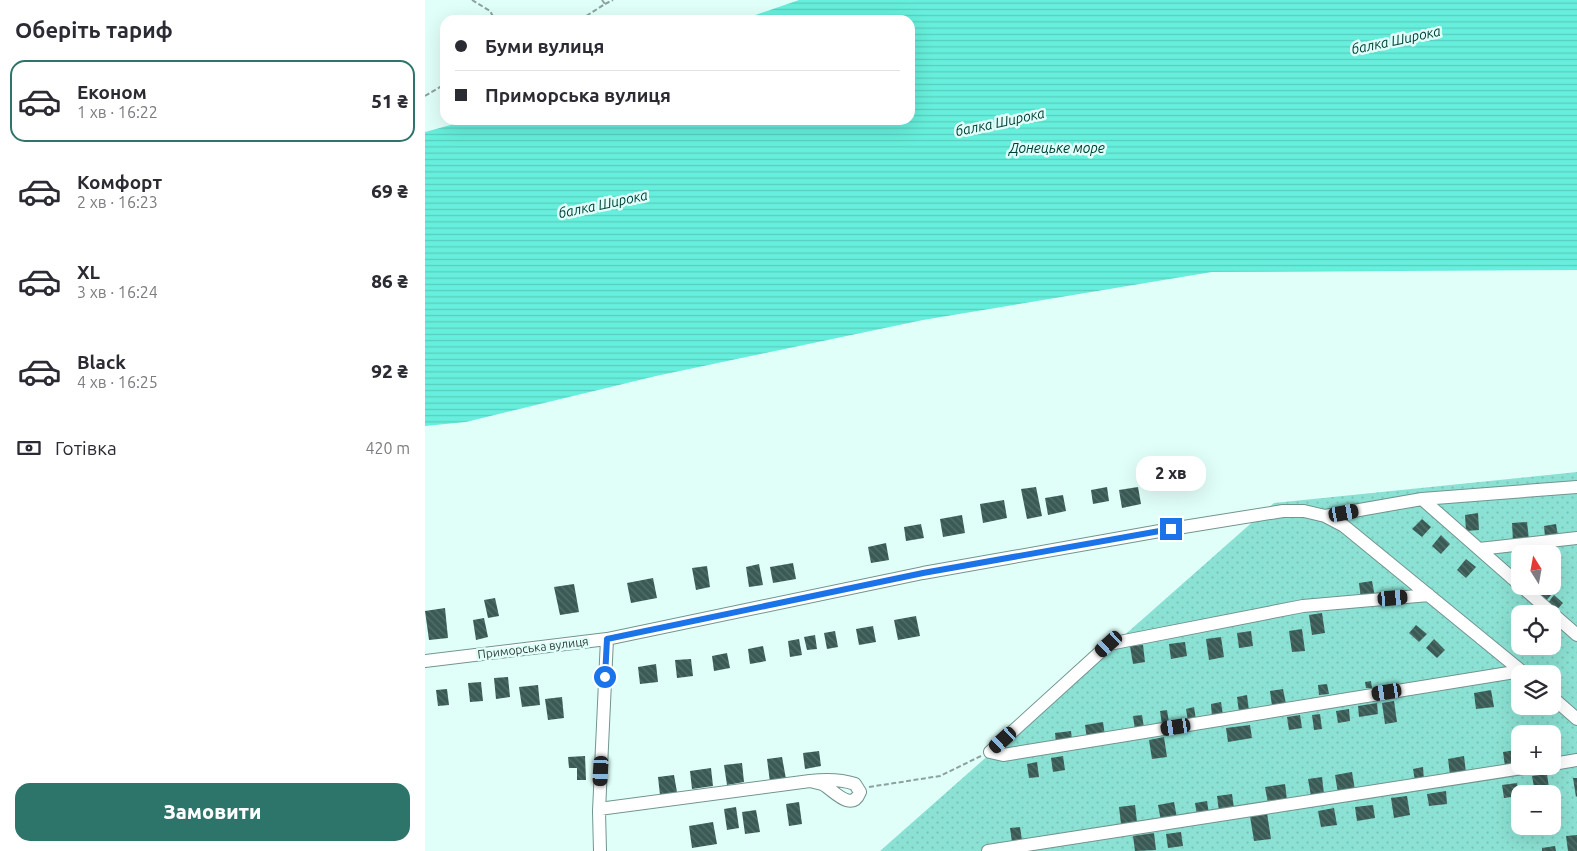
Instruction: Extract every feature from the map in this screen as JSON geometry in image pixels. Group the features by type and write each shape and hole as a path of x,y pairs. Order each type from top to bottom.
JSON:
{"street":[{"path":"1325,516 1422,499 1577,487"},
{"path":"1422,499 1511,577"},
{"name":"Приморська вулиця","path":"425,661 607,639 923,573 1171,529 1283,511 1304,511 1325,516"},
{"path":"1325,516 1345,526 1514,665"},
{"path":"1479,549 1577,538"},
{"path":"990,752 1109,644 1303,606 1429,595"},
{"path":"1531,595 1577,635"},
{"path":"600,851 599,809 607,639"},
{"path":"990,752 1003,755 1511,674"},
{"path":"1561,705 1577,719"},
{"path":"1561,763 1577,760"},
{"path":"988,851 1511,770"},
{"path":"599,809 810,781 824,780 843,780 855,784 859,788 858,796 852,800 845,800 837,797 823,784 810,781"}],"path":[{"path":"472,0 490,11 492,15"},
{"path":"602,0 605,4"},
{"path":"588,15 613,0"},
{"path":"425,96 440,87"},
{"path":"859,788 939,776 990,752"}],"shaded area":[{"path":"1577,472 1577,851 880,851 1274,503"}],"water":[{"name":"Донецьке море","path":"799,0 1577,0 1577,270 1212,272 923,320 656,376 466,422 425,426 425,132 451,125 915,125 915,15 756,15"}],"building":[{"path":"1036,487 1042,516 1027,519 1021,489"},
{"path":"1107,487 1109,501 1093,504 1091,490"},
{"path":"1138,487 1141,504 1122,508 1119,490"},
{"path":"1063,495 1066,511 1048,515 1045,498"},
{"path":"1004,500 1007,518 983,523 980,504"},
{"path":"1478,513 1479,530 1466,531 1465,515"},
{"path":"962,515 965,533 943,537 940,519"},
{"path":"1422,519 1431,527 1422,537 1412,529"},
{"path":"1527,522 1529,540 1513,541 1512,523"},
{"path":"921,524 924,538 906,541 904,527"},
{"path":"1556,524 1558,536 1545,537 1544,526"},
{"path":"1441,535 1450,544 1441,554 1432,546"},
{"path":"886,543 889,560 871,563 868,547"},
{"path":"1466,559 1476,567 1466,578 1457,570"},
{"path":"793,563 796,579 773,583 770,567"},
{"path":"759,564 763,585 749,587 746,567"},
{"path":"707,566 710,587 696,590 692,568"},
{"path":"653,578 657,598 631,603 627,583"},
{"path":"1372,581 1375,597 1361,599 1359,583"},
{"path":"574,584 579,612 560,615 554,587"},
{"path":"1536,595 1551,595 1545,602"},
{"path":"1554,595 1563,603 1561,605 1547,604"},
{"path":"495,598 499,616 488,618 484,600"},
{"path":"445,608 448,638 429,640 425,611"},
{"path":"1322,613 1325,633 1312,635 1309,615"},
{"path":"916,616 920,636 898,640 894,620"},
{"path":"484,618 488,637 476,640 473,620"},
{"path":"1416,625 1427,634 1419,642 1409,633"},
{"path":"873,626 876,642 859,645 856,629"},
{"path":"1302,629 1305,651 1292,652 1289,631"},
{"path":"835,631 838,647 827,649 824,633"},
{"path":"1251,631 1253,646 1239,648 1237,633"},
{"path":"815,635 817,649 807,650 804,637"},
{"path":"1221,637 1224,657 1209,660 1206,639"},
{"path":"799,639 802,655 790,657 788,641"},
{"path":"1434,639 1445,650 1437,658 1426,648"},
{"path":"1185,642 1187,656 1171,659 1169,644"},
{"path":"1143,645 1145,662 1133,664 1130,646"},
{"path":"763,646 766,661 750,664 748,649"},
{"path":"727,653 730,668 714,671 712,656"},
{"path":"691,659 693,676 677,678 675,660"},
{"path":"656,664 658,682 640,684 638,667"},
{"path":"508,677 510,697 496,699 494,678"},
{"path":"1371,681 1372,688 1366,688 1365,682"},
{"path":"481,682 483,701 470,702 468,683"},
{"path":"1327,684 1329,694 1319,695 1318,685"},
{"path":"538,685 540,705 522,707 519,687"},
{"path":"447,689 449,705 438,706 436,690"},
{"path":"1283,689 1286,704 1272,706 1270,691"},
{"path":"1491,690 1494,707 1476,709 1474,693"},
{"path":"1247,695 1249,711 1239,712 1237,697"},
{"path":"562,697 564,718 548,720 545,699"},
{"path":"1394,701 1397,722 1385,724 1382,703"},
{"path":"1221,702 1223,715 1212,717 1211,704"},
{"path":"1377,703 1378,714 1359,717 1358,706"},
{"path":"1194,707 1196,720 1188,721 1186,709"},
{"path":"1349,709 1350,721 1338,723 1336,711"},
{"path":"1167,710 1169,723 1162,725 1160,711"},
{"path":"1320,714 1322,729 1314,730 1312,715"},
{"path":"1142,715 1144,728 1135,730 1133,716"},
{"path":"1300,715 1302,728 1289,730 1287,717"},
{"path":"1103,722 1105,736 1087,739 1085,725"},
{"path":"1250,725 1252,738 1228,742 1226,728"},
{"path":"1071,731 1072,740 1056,743 1055,733"},
{"path":"1164,737 1167,757 1152,759 1149,740"},
{"path":"819,751 821,766 805,769 803,753"},
{"path":"1511,751 1511,765 1505,766 1503,752"},
{"path":"585,756 586,780 577,780 577,768 569,768 568,757"},
{"path":"1063,756 1065,770 1053,772 1051,758"},
{"path":"1464,756 1466,773 1450,775 1448,759"},
{"path":"782,757 786,779 770,782 767,759"},
{"path":"1037,762 1039,777 1029,778 1027,764"},
{"path":"742,763 744,782 727,785 724,765"},
{"path":"1423,767 1424,780 1415,781 1413,769"},
{"path":"711,768 713,786 692,789 690,771"},
{"path":"1352,772 1355,790 1338,793 1335,775"},
{"path":"674,775 677,792 660,795 658,777"},
{"path":"1547,775 1548,785 1534,785 1532,776"},
{"path":"1322,777 1324,794 1311,796 1308,779"},
{"path":"1573,778 1577,778 1576,797"},
{"path":"1517,783 1517,785 1511,785 1511,797 1504,798 1502,785"},
{"path":"1285,784 1287,800 1268,803 1265,787"},
{"path":"1446,791 1447,804 1429,806 1427,794"},
{"path":"1232,794 1234,808 1219,811 1217,796"},
{"path":"1407,796 1410,815 1394,818 1391,798"},
{"path":"1207,801 1209,814 1197,815 1195,803"},
{"path":"799,802 802,824 789,826 786,804"},
{"path":"1174,802 1177,818 1161,821 1158,805"},
{"path":"1135,805 1137,822 1121,824 1119,807"},
{"path":"1373,805 1375,818 1357,821 1355,807"},
{"path":"736,807 739,828 727,830 724,809"},
{"path":"1334,808 1337,825 1321,827 1318,811"},
{"path":"756,810 760,832 745,834 742,812"},
{"path":"1267,813 1271,839 1254,841 1250,816"},
{"path":"713,822 717,844 692,848 689,826"},
{"path":"1020,827 1022,840 1012,842 1010,828"},
{"path":"1181,832 1183,846 1168,848 1166,834"},
{"path":"1154,833 1156,850 1135,851 1133,836"},
{"path":"1577,835 1577,851 1568,851 1566,836"},
{"path":"1555,846 1556,851 1542,851 1542,848"}],"route":[{"path":"605,677 607,639 691,623 923,573 1171,529"}],"water label":[{"name":"балка Широка","path":"1396,40"},
{"name":"балка Широка","path":"1000,122"},
{"name":"балка Широка","path":"603,204"}]}
